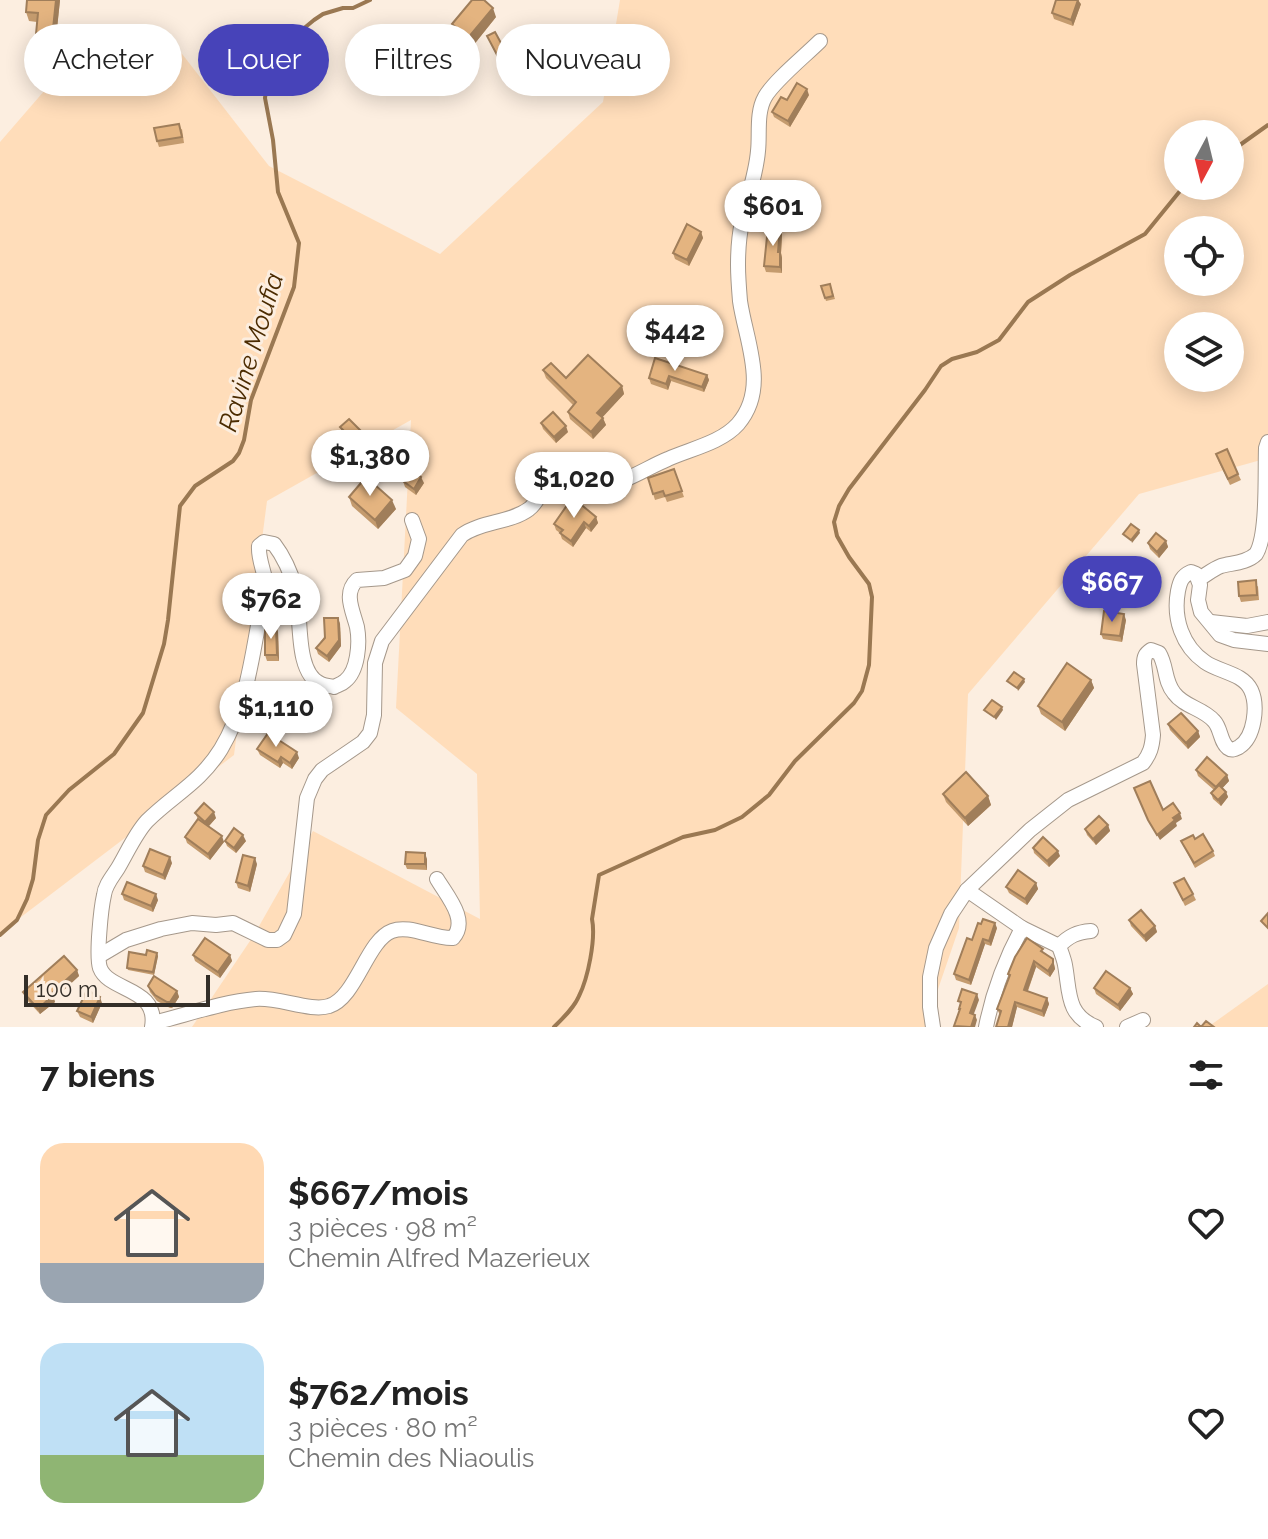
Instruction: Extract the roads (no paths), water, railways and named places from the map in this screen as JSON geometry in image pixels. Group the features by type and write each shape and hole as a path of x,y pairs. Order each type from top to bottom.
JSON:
{"street":[{"path":"99,956 126,940 192,923 233,923 268,940 277,940 284,935 294,914 299,889 310,788 322,770 363,742 370,733 374,715 375,663 382,641 462,535 477,527 523,513 533,506 553,481 611,484 715,440 736,426 749,407 753,386 754,368 740,302 738,264 741,226 758,154 761,106 770,90 820,41"},
{"path":"1199,579 1219,567 1236,564 1255,555 1262,543 1266,525 1268,442"},
{"path":"412,520 419,539 415,556 405,570 384,578 357,580 352,584 351,610 357,629 353,671 347,680 334,687 319,684 310,675 303,658 296,590 284,557 274,544 264,542 259,546 266,585 247,690 234,726 203,775 146,823 104,891 100,967 105,975 147,1001 152,1011 153,1025 258,999 275,999 318,1008 330,1006 341,1000 379,942 393,930 453,938 460,923 437,879"},
{"path":"933,1027 930,977 936,948 951,914 967,890 1058,807 1133,769 1149,755 1153,735 1144,664 1151,650 1163,658 1167,679 1175,695 1213,719 1227,747 1233,749 1244,743 1251,731 1255,706 1251,688 1239,677 1206,663 1187,643 1179,626 1176,604 1183,576 1193,572 1199,579 1199,607 1220,635 1268,644"},
{"path":"1211,622 1247,626 1268,622"},
{"path":"967,890 1022,928 1059,946 1072,1007 1081,1018 1096,1027"},
{"path":"986,1027 993,996 1022,928"},
{"path":"1059,946 1077,932 1091,931"},
{"path":"1127,1027 1143,1020"}],"waterway":[{"name":"Ravine Moufia","path":"0,935 17,920 27,899 46,815 69,790 114,754 143,713 164,644 180,506 195,486 233,461 239,453 251,400 294,287 299,243 278,192 265,98 269,69 289,49 297,34 314,20 323,14 353,8 370,0"},
{"path":"1244,142 1268,125"},
{"path":"554,1027 574,1005 585,979 592,947 592,919 599,875 683,837 715,830 742,817 769,795 795,761 854,703 862,691 869,665 872,597 869,584 837,536 834,522 849,489 941,366 999,340 1028,302 1145,234 1173,200"}]}
